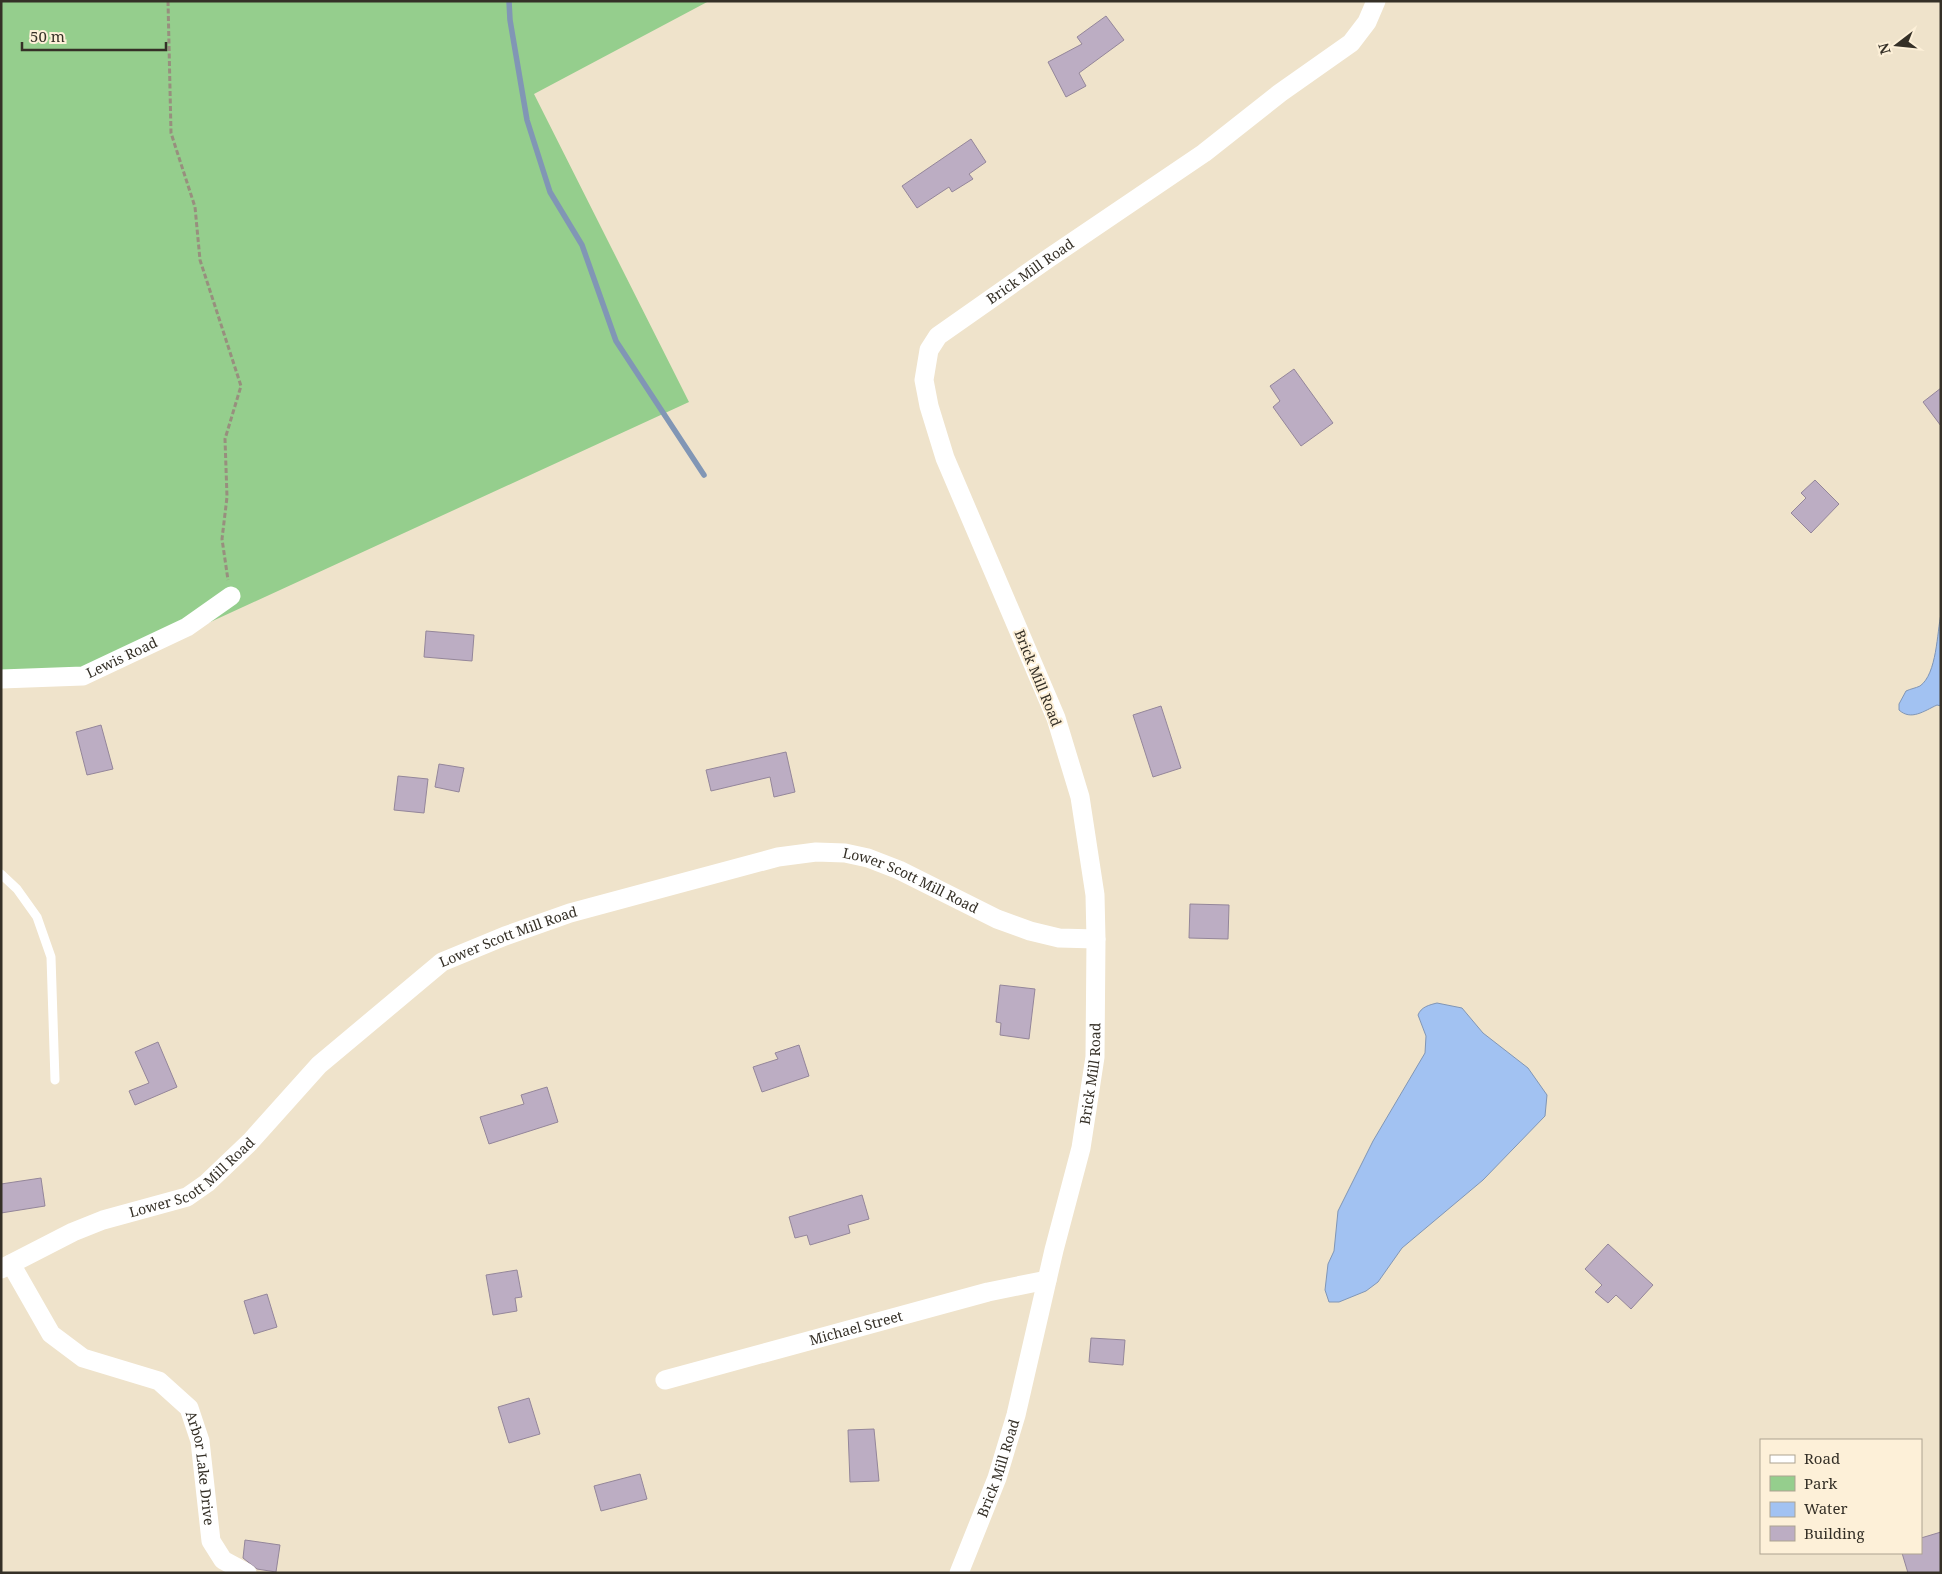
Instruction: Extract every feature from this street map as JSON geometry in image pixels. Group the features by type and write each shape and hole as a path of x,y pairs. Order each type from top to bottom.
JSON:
{"street":[{"name":"Brick Mill Road","path":"959,1573 1002,1460 1016,1415 1047,1280 1081,1148 1095,1057 1095,895 1080,797 1056,718 945,458 924,380 929,350 938,336 1204,153 1280,93 1351,43 1367,22 1376,1"},
{"name":"Lewis Road","path":"1,680 82,676 187,627 231,596"},
{"name":"Lower Scott Mill Road","path":"6,1266 73,1232 103,1220 187,1197 207,1183 250,1142 318,1065 442,962 505,936 570,913 778,857 816,852 868,858 899,870 997,919 1030,931 1059,938 1096,938"},
{"name":"Arbor Lake Drive","path":"6,1266 51,1334 83,1358 159,1381 189,1408 200,1441 211,1541 223,1560 247,1573"},
{"name":"Michael Street","path":"665,1380 988,1292 1047,1280"}],"lane":[{"path":"1,874 17,888 37,917 52,957 56,1080"}],"path":[{"path":"168,1 171,133 194,207 200,260 241,386 225,439 227,497 222,539 231,596"}],"green space":[{"path":"1,1 709,1 534,94 689,402 106,670 1,670"}],"water":[{"path":"1941,614 1941,706 1937,705 1918,714 1908,715 1899,710 1899,704 1906,691 1920,686 1930,672"},
{"path":"1437,1003 1462,1008 1483,1033 1528,1068 1547,1095 1545,1116 1483,1180 1402,1248 1378,1282 1366,1291 1339,1302 1329,1302 1325,1290 1328,1264 1334,1251 1338,1211 1373,1141 1425,1053 1426,1036 1418,1015 1419,1012 1423,1008"}],"building":[{"path":"1106,16 1124,40 1079,73 1086,86 1066,97 1048,62 1082,44 1077,37"},
{"path":"971,139 986,162 969,174 973,179 952,192 949,187 917,208 902,186"},
{"path":"1294,369 1333,423 1301,446 1273,407 1280,401 1270,386"},
{"path":"1941,388 1941,426 1923,402"},
{"path":"1815,480 1839,504 1811,533 1791,513 1806,498 1801,493"},
{"path":"426,631 474,635 472,661 424,657"},
{"path":"1161,706 1181,768 1153,777 1133,715"},
{"path":"101,725 113,769 87,775 76,732"},
{"path":"786,752 795,792 774,797 770,777 711,791 706,770"},
{"path":"439,764 464,768 459,792 435,787"},
{"path":"398,776 428,779 424,813 394,810"},
{"path":"1190,904 1229,905 1228,939 1189,938"},
{"path":"1000,985 1035,989 1029,1039 1000,1035 1001,1023 996,1022"},
{"path":"158,1042 177,1087 135,1105 129,1091 149,1083 135,1052"},
{"path":"799,1045 809,1076 762,1092 753,1067 778,1059 775,1053"},
{"path":"547,1087 558,1122 489,1144 480,1117 524,1104 521,1095"},
{"path":"41,1178 45,1206 1,1213 1,1184"},
{"path":"862,1195 869,1219 848,1225 850,1233 810,1245 807,1235 795,1238 789,1217"},
{"path":"1608,1244 1653,1285 1631,1309 1616,1295 1608,1303 1595,1292 1602,1285 1585,1269"},
{"path":"517,1270 522,1297 515,1298 517,1311 493,1315 486,1275"},
{"path":"267,1294 277,1327 254,1334 244,1301"},
{"path":"1091,1338 1125,1340 1123,1365 1089,1362"},
{"path":"529,1398 540,1434 509,1443 498,1407"},
{"path":"874,1429 879,1481 850,1482 848,1430"},
{"path":"640,1474 647,1499 601,1511 594,1486"},
{"path":"1941,1532 1941,1573 1908,1573 1902,1554 1922,1554 1922,1538"},
{"path":"245,1540 280,1545 276,1572 257,1569 243,1558"}],"waterway":[{"path":"509,1 510,20 527,120 550,192 582,245 616,341 704,475"}]}
